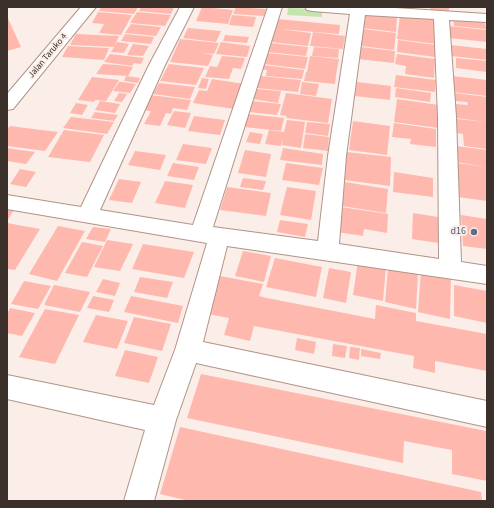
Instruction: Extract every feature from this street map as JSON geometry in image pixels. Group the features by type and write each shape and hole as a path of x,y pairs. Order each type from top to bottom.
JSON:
{"street":[{"name":"Jalan Taruko 4","path":"7,105 89,7"},
{"path":"87,215 157,64 187,7"},
{"path":"139,501 162,420 188,350 209,236 275,7"},
{"path":"312,7 487,18"},
{"path":"328,251 337,156 358,10"},
{"path":"441,15 447,117 450,270"},
{"path":"7,202 209,236 328,251 487,275"},
{"path":"188,350 487,414"},
{"path":"7,387 162,420"}],"green space":[{"path":"288,8 322,9 322,17 287,15"}],"building":[{"path":"101,7 138,7 134,14 99,11"},
{"path":"141,7 174,7 171,14 139,11"},
{"path":"202,7 233,10 228,24 196,21"},
{"path":"236,7 266,9 264,16 233,14"},
{"path":"430,7 449,7 449,11 431,10"},
{"path":"98,12 132,15 126,26 92,23"},
{"path":"137,12 171,15 165,26 130,23"},
{"path":"365,13 397,16 396,32 362,28"},
{"path":"232,15 256,17 253,27 229,25"},
{"path":"400,15 436,19 435,44 397,39"},
{"path":"7,16 21,47 7,51"},
{"path":"277,19 340,25 339,34 280,29 311,33 308,46 271,42"},
{"path":"453,19 485,22 486,29 454,26"},
{"path":"104,24 126,26 121,35 99,33"},
{"path":"131,24 161,27 156,36 125,33"},
{"path":"448,26 487,30 487,42 449,38"},
{"path":"188,28 221,31 216,42 183,38"},
{"path":"363,29 396,33 394,50 361,46"},
{"path":"313,32 345,36 343,49 310,46"},
{"path":"76,34 119,36 114,47 70,45"},
{"path":"125,34 154,37 151,44 121,41"},
{"path":"225,35 249,37 247,43 223,41"},
{"path":"180,39 219,43 214,54 202,53 213,55 208,66 170,62"},
{"path":"398,40 436,45 435,57 397,52"},
{"path":"117,42 129,44 124,53 111,52"},
{"path":"221,42 250,46 247,57 216,54"},
{"path":"270,43 308,47 306,56 267,52"},
{"path":"133,44 149,46 143,56 127,55"},
{"path":"450,45 487,49 487,60 451,56"},
{"path":"68,46 109,48 104,60 62,57"},
{"path":"314,47 339,49 338,58 312,56"},
{"path":"361,47 395,51 394,63 358,59"},
{"path":"267,53 308,57 305,69 263,64"},
{"path":"110,54 144,58 141,64 134,63 132,66 104,62"},
{"path":"397,54 435,59 434,78 405,74 406,66 395,64"},
{"path":"222,56 245,58 241,69 233,68 229,79 205,77 210,66 217,67"},
{"path":"310,56 339,59 336,75 307,72"},
{"path":"456,58 487,61 487,72 456,68"},
{"path":"103,64 133,67 128,76 96,74"},
{"path":"169,64 204,68 196,85 160,81"},
{"path":"263,65 304,70 302,79 266,76 267,70 261,69"},
{"path":"306,72 336,75 335,84 304,81"},
{"path":"396,75 436,80 435,92 394,87"},
{"path":"126,76 140,78 138,83 124,81"},
{"path":"260,76 301,80 298,92 256,88"},
{"path":"452,76 487,80 487,96 453,92"},
{"path":"92,77 119,80 106,101 95,100 94,102 78,100"},
{"path":"202,78 209,79 206,89 198,88"},
{"path":"212,79 244,84 234,109 193,103 199,90 207,91"},
{"path":"119,82 136,84 130,93 113,91"},
{"path":"302,82 319,84 316,96 300,94"},
{"path":"357,82 391,86 390,100 355,96"},
{"path":"159,83 195,87 190,99 153,94"},
{"path":"396,88 431,93 430,102 395,97"},
{"path":"255,89 281,91 278,103 252,99"},
{"path":"119,93 127,94 122,102 114,101"},
{"path":"286,93 332,99 328,123 286,118 287,116 280,115"},
{"path":"455,93 487,97 487,122 456,118 456,104 468,105 467,102 455,101"},
{"path":"150,95 191,100 187,110 173,108 171,114 166,113 160,126 144,124 151,111 142,110"},
{"path":"397,99 439,105 438,128 394,122"},
{"path":"100,101 120,104 115,113 95,110"},
{"path":"252,101 281,104 277,115 248,112"},
{"path":"76,103 88,105 82,115 70,113"},
{"path":"174,111 191,113 185,128 167,125"},
{"path":"95,112 118,115 114,121 91,118"},
{"path":"248,114 284,118 281,131 244,127"},
{"path":"194,116 225,120 220,135 188,131"},
{"path":"71,117 114,122 107,134 63,128"},
{"path":"457,119 487,122 487,149 464,146 463,134 457,133"},
{"path":"287,120 305,122 301,148 282,145 283,138 281,146 265,144 269,130 284,132"},
{"path":"353,121 390,126 387,155 349,150"},
{"path":"307,122 330,124 328,136 305,133"},
{"path":"394,123 436,129 436,147 410,144 411,139 392,137"},
{"path":"10,126 58,132 45,151 7,146 7,129"},
{"path":"64,130 104,135 90,162 48,157"},
{"path":"250,132 263,134 260,144 246,142"},
{"path":"305,134 329,137 328,151 303,148"},
{"path":"183,144 212,148 206,164 176,160"},
{"path":"456,146 487,150 487,167 456,162"},
{"path":"7,148 35,152 26,164 7,161"},
{"path":"283,148 323,154 322,165 280,160"},
{"path":"245,150 271,154 266,177 238,173"},
{"path":"135,151 166,155 160,170 128,165"},
{"path":"347,152 391,157 390,186 344,180"},
{"path":"173,163 199,167 194,180 167,176"},
{"path":"286,163 323,168 319,185 282,180"},
{"path":"457,163 487,167 487,201 458,197"},
{"path":"20,169 36,172 26,187 10,184"},
{"path":"394,172 433,178 433,197 393,192"},
{"path":"243,178 266,181 263,190 240,187"},
{"path":"119,179 141,182 132,203 109,200"},
{"path":"165,181 193,185 185,208 155,203"},
{"path":"345,182 388,189 386,213 342,206"},
{"path":"227,187 271,193 266,216 220,210"},
{"path":"287,187 316,191 311,220 280,215"},
{"path":"341,207 388,214 387,233 364,229 363,236 337,232"},
{"path":"7,209 14,210 7,221"},
{"path":"413,213 438,217 438,243 412,239"},
{"name":"d16","path":"461,215 487,219 487,249 463,246"},
{"path":"280,220 308,224 305,237 277,232"},
{"path":"7,223 40,229 15,270 7,269"},
{"path":"58,226 85,231 57,281 29,274"},
{"path":"93,227 111,229 105,242 86,239"},
{"path":"107,240 133,244 120,271 94,267"},
{"path":"82,242 103,246 87,277 65,273"},
{"path":"143,244 194,252 184,278 132,269"},
{"path":"243,251 271,256 264,282 235,276"},
{"path":"275,258 322,267 316,297 266,287"},
{"path":"358,261 386,267 383,301 353,295"},
{"path":"329,268 351,272 346,303 323,298"},
{"path":"388,268 418,273 416,309 385,302"},
{"path":"421,271 451,277 450,319 418,312"},
{"path":"220,276 263,284 259,296 267,298 375,319 376,305 416,313 416,321 487,334 487,371 435,361 435,373 413,368 414,356 254,326 250,341 224,335 229,318 208,314"},
{"path":"140,277 173,282 167,298 134,292"},
{"path":"103,279 120,283 115,296 96,292"},
{"path":"24,281 51,286 38,309 11,304"},
{"path":"54,285 90,292 80,312 44,305"},
{"path":"454,285 487,291 487,323 454,316"},
{"path":"93,296 114,300 109,312 87,308"},
{"path":"131,296 183,306 178,323 124,312"},
{"path":"10,308 35,313 22,336 7,333 7,314"},
{"path":"45,309 79,315 55,364 19,357"},
{"path":"96,315 128,321 117,349 83,342"},
{"path":"134,317 171,324 162,351 124,343"},
{"path":"297,338 316,342 314,354 295,350"},
{"path":"333,344 347,346 345,358 332,356"},
{"path":"350,347 360,348 359,360 349,358"},
{"path":"361,349 381,353 380,359 361,356"},
{"path":"125,350 158,357 149,383 115,376"},
{"path":"201,374 486,431 487,481 452,474 452,450 404,441 403,463 187,418"},
{"path":"180,427 481,492 482,501 189,501 160,494"}],"place":[{"name":"d16","path":"474,232"}]}
